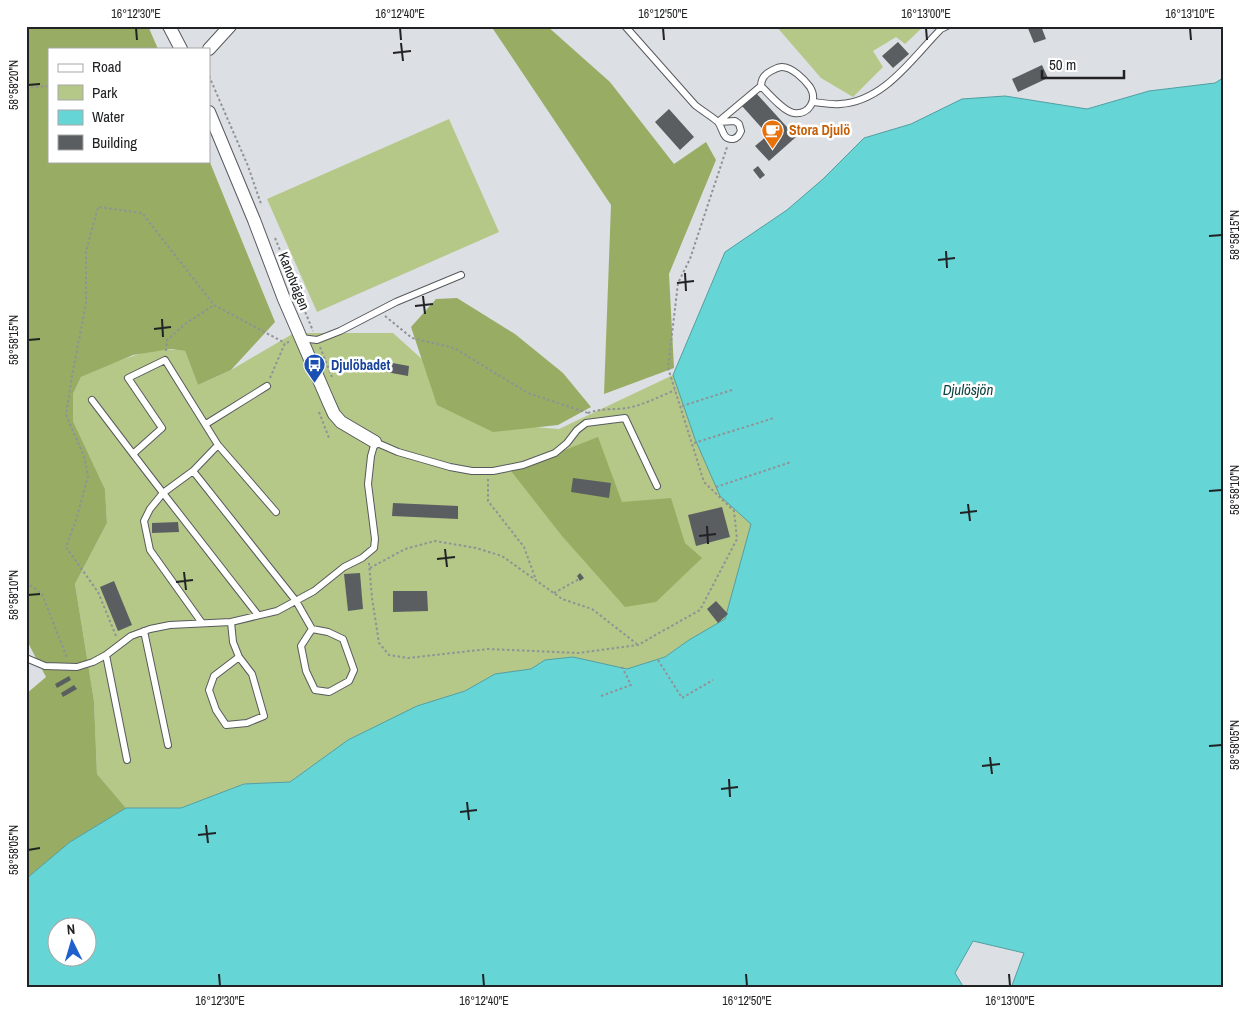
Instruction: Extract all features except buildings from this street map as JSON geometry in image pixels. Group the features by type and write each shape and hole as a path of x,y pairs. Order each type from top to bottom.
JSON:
{"street":[{"path":"169,26 180,48"},
{"path":"209,48 230,26"},
{"name":"Kanotvägen","path":"210,114 334,414 341,422 375,442"}],"lane":[{"path":"625,26 695,105 718,122 724,136 734,139 740,134 739,124 735,121 718,122"},
{"path":"813,102 841,104 858,101 876,92 900,74 930,40 947,26"},
{"path":"780,67 786,68 796,73 809,86 813,102 811,106 802,112 792,113 761,86 761,80 768,72 780,67"},
{"path":"718,122 761,86"},
{"path":"301,338 317,340 340,331 396,302 461,275"},
{"path":"133,454 162,428 128,378 165,360 218,445 276,512"},
{"path":"206,424 267,386"},
{"path":"92,400 258,615"},
{"path":"26,658 45,666 78,667 106,655 131,636 144,631 170,625 231,622 277,610 314,591 344,567 362,558 374,548 375,539 368,484 371,456 375,442 398,452 450,467 472,471 493,471 523,465 555,452 567,443 577,430 586,423 625,418 657,486"},
{"path":"202,623 150,550 144,521 150,509 163,493 194,471 218,445"},
{"path":"194,471 296,601 312,628 328,632 343,639 354,670 349,681 329,692 315,690 306,670 301,646 312,628"},
{"path":"231,622 233,642 240,657 252,674 264,716 248,723 226,725 216,710 209,690 214,676 240,657"},
{"path":"144,631 168,745"},
{"path":"106,655 127,760"}],"path":[{"path":"210,78 248,166 263,209"},
{"path":"26,88 48,86"},
{"path":"367,553 379,643 390,655 408,658 488,649 578,653 638,645 700,610 737,539 734,511 704,482 668,368 678,283 690,259 729,139"},
{"path":"119,645 98,592 66,547 88,476 84,456 66,415 86,303 86,251 98,207 142,214 214,305 285,343 301,338"},
{"path":"273,234 334,382"},
{"path":"165,360 167,340 185,324 214,305"},
{"path":"379,311 412,338 454,348 528,393 588,414"},
{"path":"267,386 285,343"},
{"path":"580,417 601,409 629,408 675,390"},
{"path":"682,406 732,390"},
{"path":"694,443 774,418"},
{"path":"716,486 791,462"},
{"path":"488,471 488,501 524,547 536,580"},
{"path":"370,568 405,549 435,541 476,548 502,556 562,599 592,609 638,645"},
{"path":"554,593 578,579"},
{"path":"26,582 42,594 71,667"},
{"path":"658,660 682,698 713,680"},
{"path":"601,696 631,685 622,667"}],"green space":[{"path":"26,26 148,26 158,48 48,48 48,162 210,162 275,322 231,370 198,385 185,351 171,349 133,355 81,377 73,394 73,421 105,489 107,523 75,584 94,701 97,774 126,808 70,842 26,879 26,694 46,677 26,639"},
{"path":"491,26 547,26 610,82 674,164 706,142 716,160 669,274 674,368 604,394 611,205"},
{"path":"776,26 924,26 905,44 896,37 873,51 883,67 853,97 821,78"},
{"path":"449,119 499,232 317,312 267,199"},
{"path":"457,298 515,334 563,373 591,407 558,425 493,432 437,405 411,327 436,299"},
{"path":"294,333 393,333 494,424 559,429 673,375 695,439 720,496 752,524 726,619 689,640 665,657 627,669 573,657 545,660 531,669 495,674 465,691 417,706 348,740 290,782 244,784 181,808 126,808 97,774 94,701 75,584 107,523 105,489 73,421 73,394 81,377 132,356 171,350 185,351 198,385 231,370"},
{"path":"598,437 622,502 671,498 685,543 702,558 656,602 625,607 562,536 511,471"}],"water":[{"name":"Djulösjön","path":"1223,78 1223,988 1011,988 1024,953 973,941 955,973 964,988 26,988 26,879 70,842 126,808 181,808 244,784 290,782 348,740 417,706 465,691 495,674 531,669 545,660 573,657 627,669 665,657 689,640 725,619 751,524 720,496 695,439 673,375 725,252 787,210 823,179 864,138 911,124 962,99 1005,96 1087,109 1149,91 1215,83"}],"place":[{"name":"Stora Djulö","path":"773,149"},
{"name":"Djulöbadet","path":"315,384"}]}
